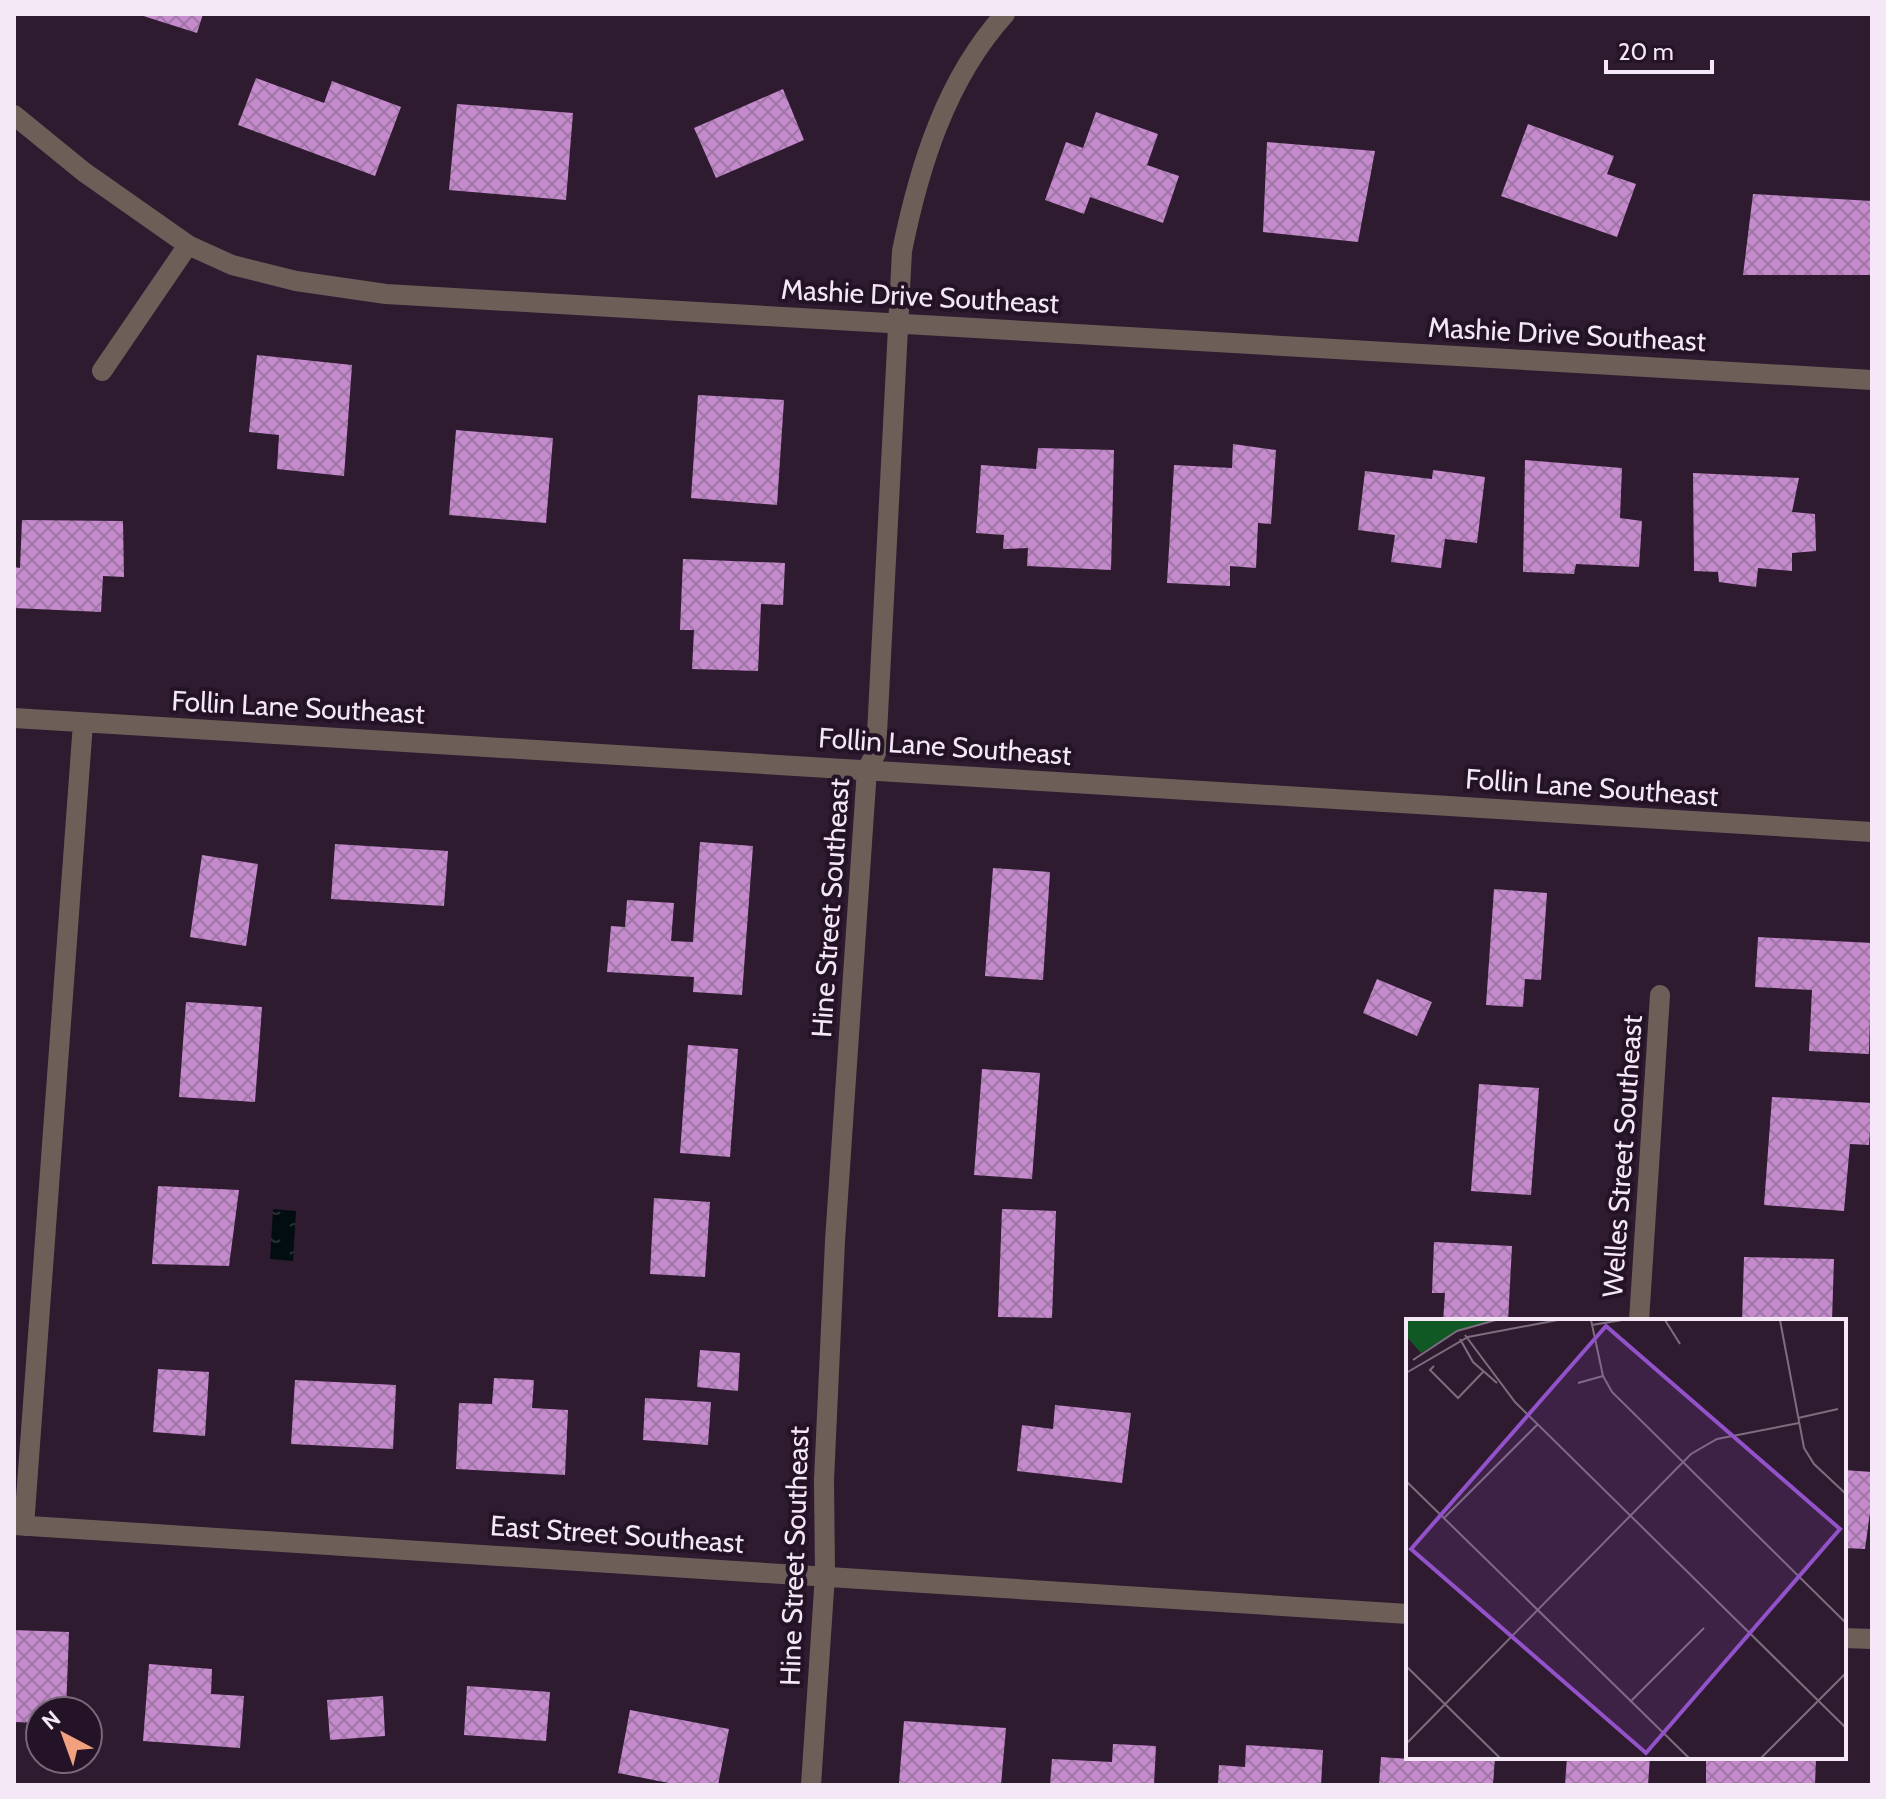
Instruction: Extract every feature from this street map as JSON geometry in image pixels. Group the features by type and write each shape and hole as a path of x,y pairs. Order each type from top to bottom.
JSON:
{"street":[{"name":"Hine Street Southeast","path":"811,1785 825,1575 824,1480 835,1241 867,769 876,753 902,251 915,188 934,133 961,76 1005,14"},
{"name":"Mashie Drive Southeast","path":"14,115 84,172 188,245 232,265 296,281 386,294 1872,380"},
{"path":"102,371 188,245"},
{"name":"Follin Lane Southeast","path":"14,718 1872,832"},
{"path":"19,1526 83,723"},
{"name":"Welles Street Southeast","path":"1639,1319 1660,995"},
{"name":"East Street Southeast","path":"19,1526 1406,1614"},
{"path":"1846,1638 1872,1639"}],"water":[{"path":"273,1209 296,1211 293,1261 270,1259"}],"building":[{"path":"137,14 203,14 197,33"},
{"path":"256,78 324,103 332,81 401,107 375,176 238,125"},
{"path":"783,89 804,140 716,178 694,128"},
{"path":"457,104 573,113 566,200 449,190"},
{"path":"1096,112 1158,134 1147,165 1179,176 1163,223 1090,197 1084,214 1045,200 1066,142 1083,148"},
{"path":"1528,124 1614,156 1607,174 1636,184 1617,237 1501,196"},
{"path":"1267,142 1375,151 1358,242 1263,232"},
{"path":"1753,194 1872,201 1872,275 1743,275"},
{"path":"257,355 352,365 344,476 277,469 279,435 249,432"},
{"path":"698,395 784,400 777,505 691,498"},
{"path":"456,430 553,438 546,523 449,515"},
{"path":"1233,444 1276,450 1271,524 1258,523 1256,568 1230,566 1230,586 1167,583 1174,465 1232,468"},
{"path":"1038,448 1114,450 1111,570 1027,566 1028,548 1003,549 1004,535 976,533 981,465 1036,469"},
{"path":"1525,460 1622,468 1620,518 1642,521 1639,567 1576,564 1574,574 1523,572"},
{"path":"1433,470 1485,477 1477,543 1445,539 1441,568 1391,562 1395,535 1358,530 1365,471 1432,479"},
{"path":"1693,473 1799,478 1792,512 1815,514 1816,551 1792,553 1792,571 1758,568 1756,587 1719,582 1718,572 1694,571"},
{"path":"22,520 123,521 124,577 103,576 101,612 14,608 14,567 20,568"},
{"path":"683,559 785,563 783,605 761,604 758,671 692,669 694,630 680,630"},
{"path":"700,842 753,846 742,995 693,992 694,977 607,972 611,926 625,927 627,900 674,903 671,941 693,942"},
{"path":"335,844 448,851 444,906 331,899"},
{"path":"202,855 258,864 246,946 190,937"},
{"path":"993,868 1050,872 1043,980 985,976"},
{"path":"1494,889 1547,893 1541,980 1525,979 1523,1007 1486,1005"},
{"path":"1758,937 1872,943 1869,1054 1809,1051 1812,990 1755,987"},
{"path":"1377,979 1432,1002 1417,1036 1363,1013"},
{"path":"186,1002 262,1007 255,1102 179,1097"},
{"path":"688,1045 738,1049 730,1157 680,1153"},
{"path":"982,1069 1040,1073 1032,1179 974,1175"},
{"path":"1479,1084 1539,1088 1531,1195 1471,1191"},
{"path":"1772,1097 1872,1103 1869,1145 1850,1144 1844,1211 1764,1205"},
{"path":"158,1186 239,1190 229,1266 152,1264"},
{"path":"654,1198 710,1202 705,1277 650,1274"},
{"path":"1002,1209 1056,1211 1052,1318 998,1317"},
{"path":"1434,1242 1512,1246 1508,1319 1443,1319 1445,1293 1432,1293"},
{"path":"1744,1257 1834,1259 1832,1319 1742,1319"},
{"path":"700,1350 740,1353 738,1391 697,1387"},
{"path":"158,1369 209,1372 205,1436 153,1432"},
{"path":"494,1378 534,1380 532,1408 568,1410 565,1475 456,1469 459,1403 492,1404"},
{"path":"295,1380 396,1385 393,1449 291,1444"},
{"path":"645,1398 711,1402 708,1445 643,1440"},
{"path":"1055,1405 1131,1413 1122,1483 1017,1471 1022,1425 1053,1429"},
{"path":"1846,1470 1872,1472 1865,1549 1846,1548"},
{"path":"14,1630 69,1632 67,1695 24,1695 24,1722 14,1722"},
{"path":"149,1664 212,1669 211,1694 244,1696 240,1748 143,1741"},
{"path":"467,1686 550,1692 546,1741 464,1735"},
{"path":"383,1696 385,1736 330,1740 327,1700"},
{"path":"630,1710 729,1729 718,1785 679,1785 618,1773"},
{"path":"904,1721 1006,1728 1001,1785 899,1783"},
{"path":"1113,1744 1156,1746 1154,1785 1050,1785 1052,1759 1112,1762"},
{"path":"1246,1745 1323,1750 1321,1785 1218,1785 1219,1765 1245,1767"},
{"path":"1381,1757 1495,1759 1493,1785 1379,1785"},
{"path":"1567,1759 1650,1759 1648,1785 1565,1785"},
{"path":"1706,1759 1816,1759 1815,1785 1706,1785"}]}
